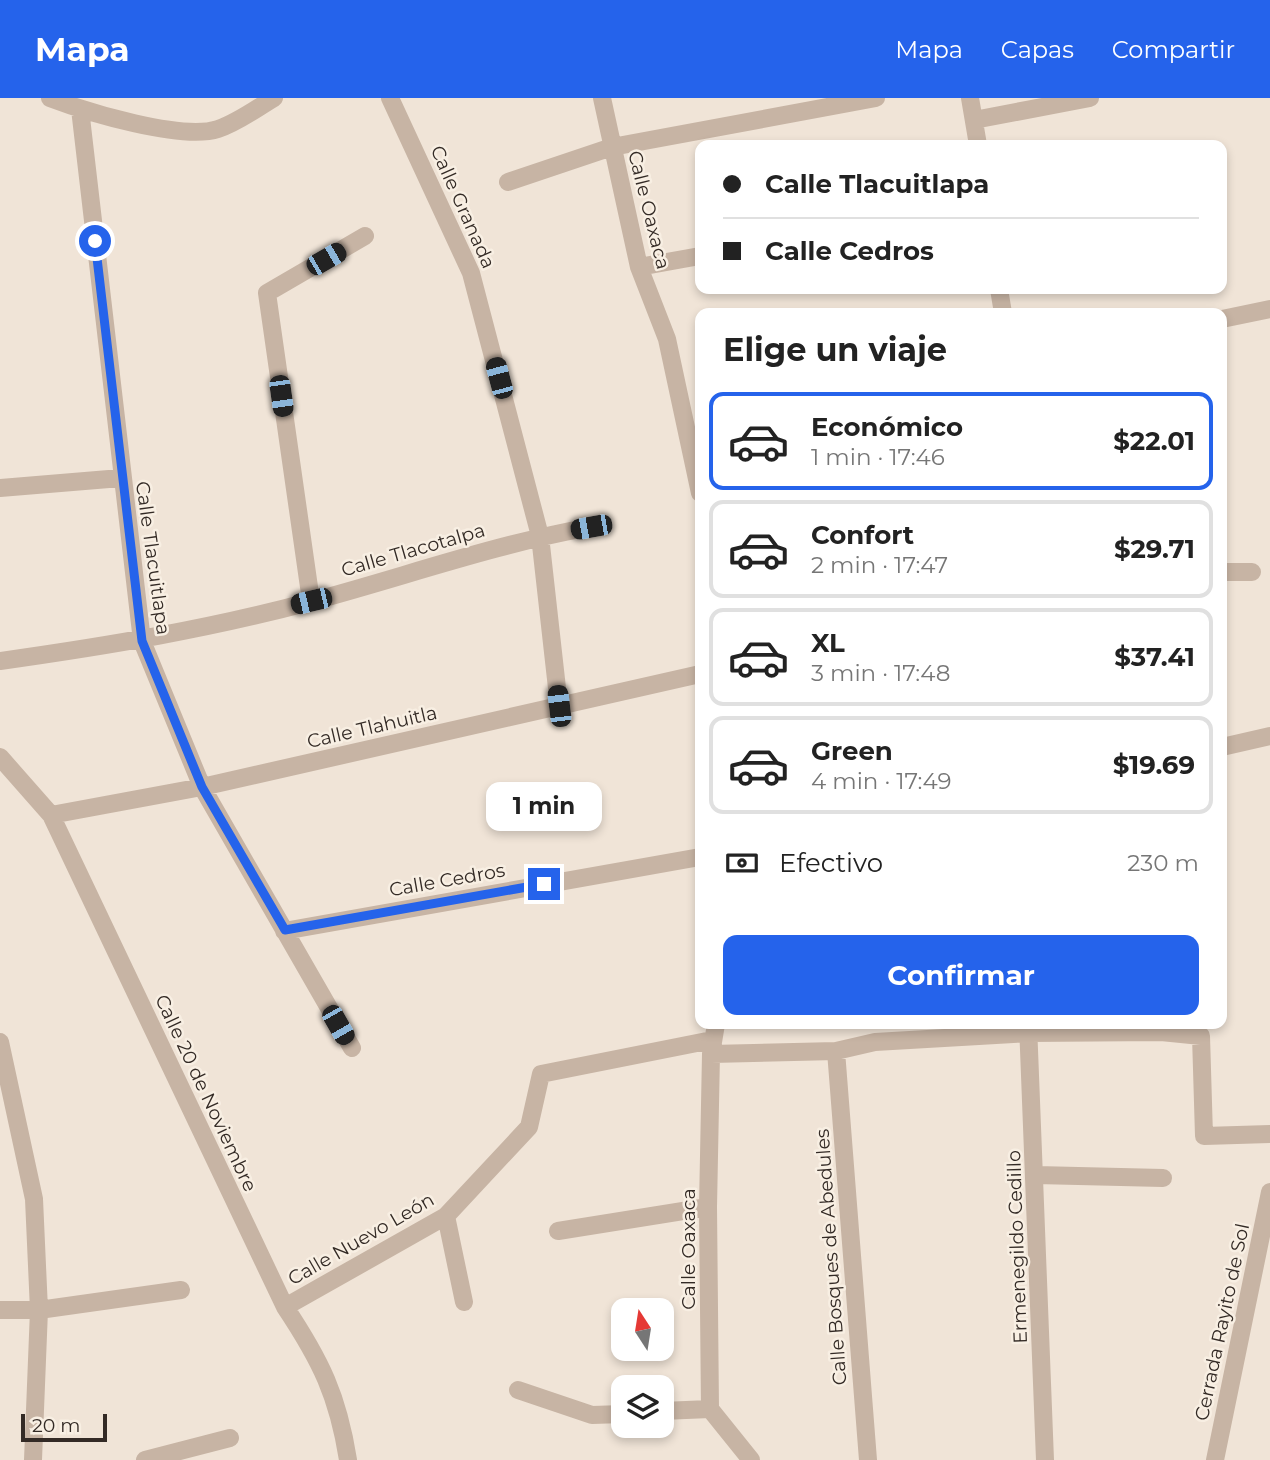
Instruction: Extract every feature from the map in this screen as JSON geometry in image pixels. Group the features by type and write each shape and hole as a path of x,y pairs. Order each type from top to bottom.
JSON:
{"street":[{"path":"50,98 80,109 192,134 219,129 274,98"},
{"name":"Calle Granada","path":"390,98 471,273 540,536 559,706"},
{"name":"Calle Oaxaca","path":"603,98 639,267 667,339 695,470"},
{"path":"508,181 612,147 876,98"},
{"path":"970,98 977,140"},
{"path":"974,120 1090,98"},
{"name":"Calle Tlacuitlapa","path":"80,109 142,641 202,787 352,1048"},
{"path":"311,601 267,293 365,236"},
{"path":"639,267 695,257"},
{"path":"1227,318 1270,309"},
{"path":"0,488 121,478"},
{"name":"Calle Tlacotalpa","path":"0,661 142,641 311,601 540,536 591,527"},
{"path":"1227,572 1252,572"},
{"name":"Calle Tlahuitla","path":"51,815 202,787 695,675"},
{"path":"1227,746 1270,736"},
{"name":"Calle 20 de Noviembre","path":"0,757 51,815 285,1307 318,1356 341,1415 348,1460"},
{"name":"Calle Cedros","path":"285,930 695,858"},
{"path":"874,1029 875,1042"},
{"path":"713,1039 836,1051 875,1042 1017,1029"},
{"name":"Ermenegildo Cedillo","path":"1028,1029 1036,1175 1045,1460"},
{"path":"1165,1029 1201,1037 1204,1136 1270,1134"},
{"name":"Calle Oaxaca","path":"710,1409 708,1208 713,1039"},
{"name":"Calle Nuevo León","path":"285,1307 446,1216 529,1127 541,1074 713,1039"},
{"path":"0,1042 8,1123 34,1199 39,1310 33,1460"},
{"name":"Calle Bosques de Abedules","path":"836,1051 868,1460"},
{"path":"1036,1175 1163,1178"},
{"name":"Cerrada Rayito de Sol","path":"1214,1460 1270,1192"},
{"path":"558,1231 708,1208"},
{"path":"446,1216 464,1302"},
{"path":"0,1310 39,1310 181,1290"},
{"path":"519,1390 592,1415 611,1414"},
{"path":"674,1410 710,1409 751,1460"},
{"path":"145,1460 230,1438"}],"route":[{"path":"95,241 142,641 202,787 285,930 544,884"}]}
